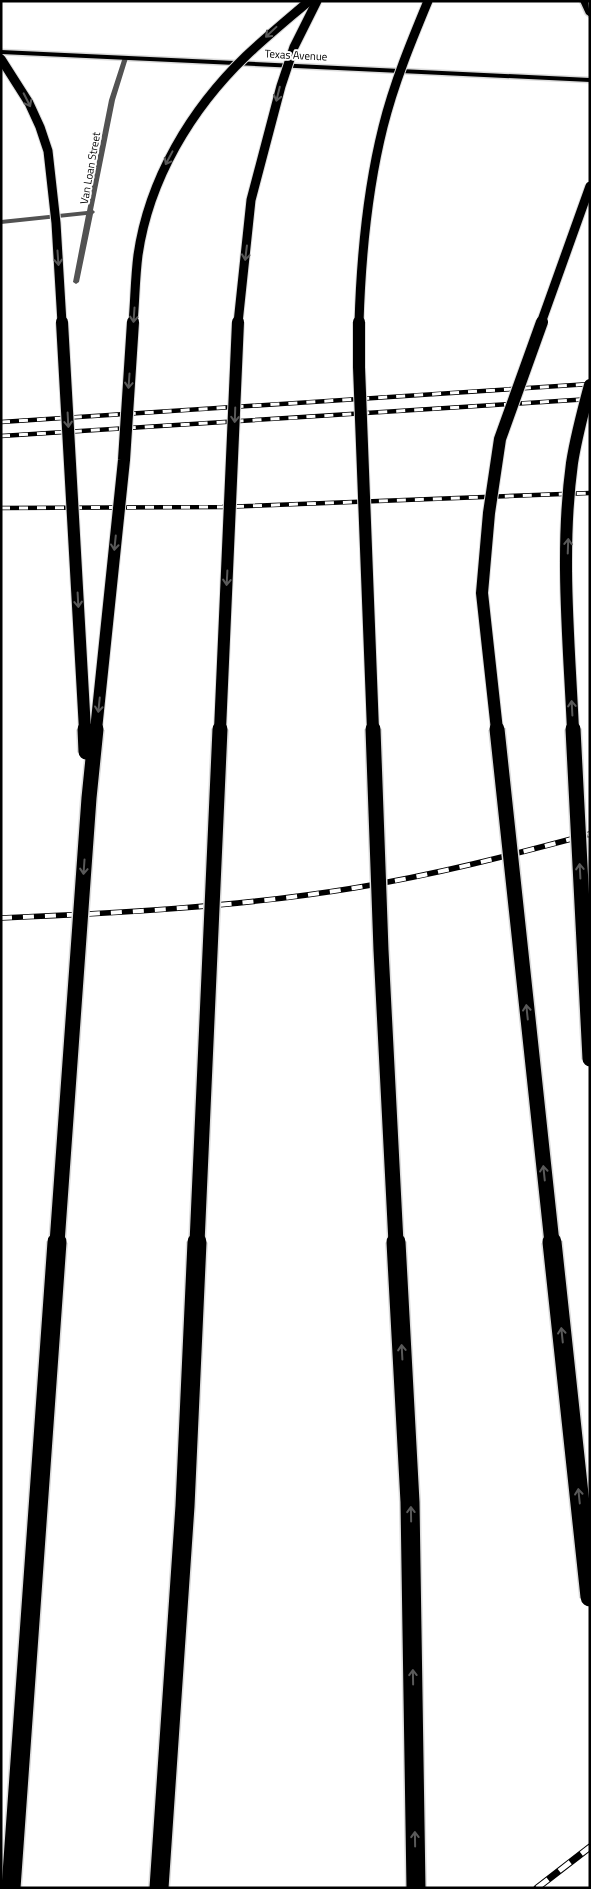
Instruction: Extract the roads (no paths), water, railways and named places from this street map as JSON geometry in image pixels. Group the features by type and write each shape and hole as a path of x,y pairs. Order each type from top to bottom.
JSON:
{"highway":[{"path":"11,1888 89,798 124,460 138,255 151,202 168,160 204,104 246,56 309,1"},
{"path":"159,1888 185,1506 238,319 251,200 280,86 294,47 317,1"},
{"path":"416,1888 410,1502 381,950 358,308 371,192 383,126 404,60 428,1"},
{"path":"584,1 590,14"},
{"path":"1,59 13,73 33,112 48,150 59,272 89,798"},
{"path":"590,186 500,439 489,513 482,593 590,1597"},
{"path":"590,384 579,417 571,464 566,576 590,1059"}],"main road":[{"name":"Texas Avenue","path":"1,52 590,80"}],"street":[{"name":"Van Loan Street","path":"76,282 92,212 112,100 126,58"},
{"path":"1,222 92,212"}],"railway":[{"path":"1,422 590,384"},
{"path":"1,436 590,399"},
{"path":"1,508 222,507 590,493"},
{"path":"1,918 222,905 310,895 443,871 590,834"},
{"path":"537,1888 590,1847"}]}
